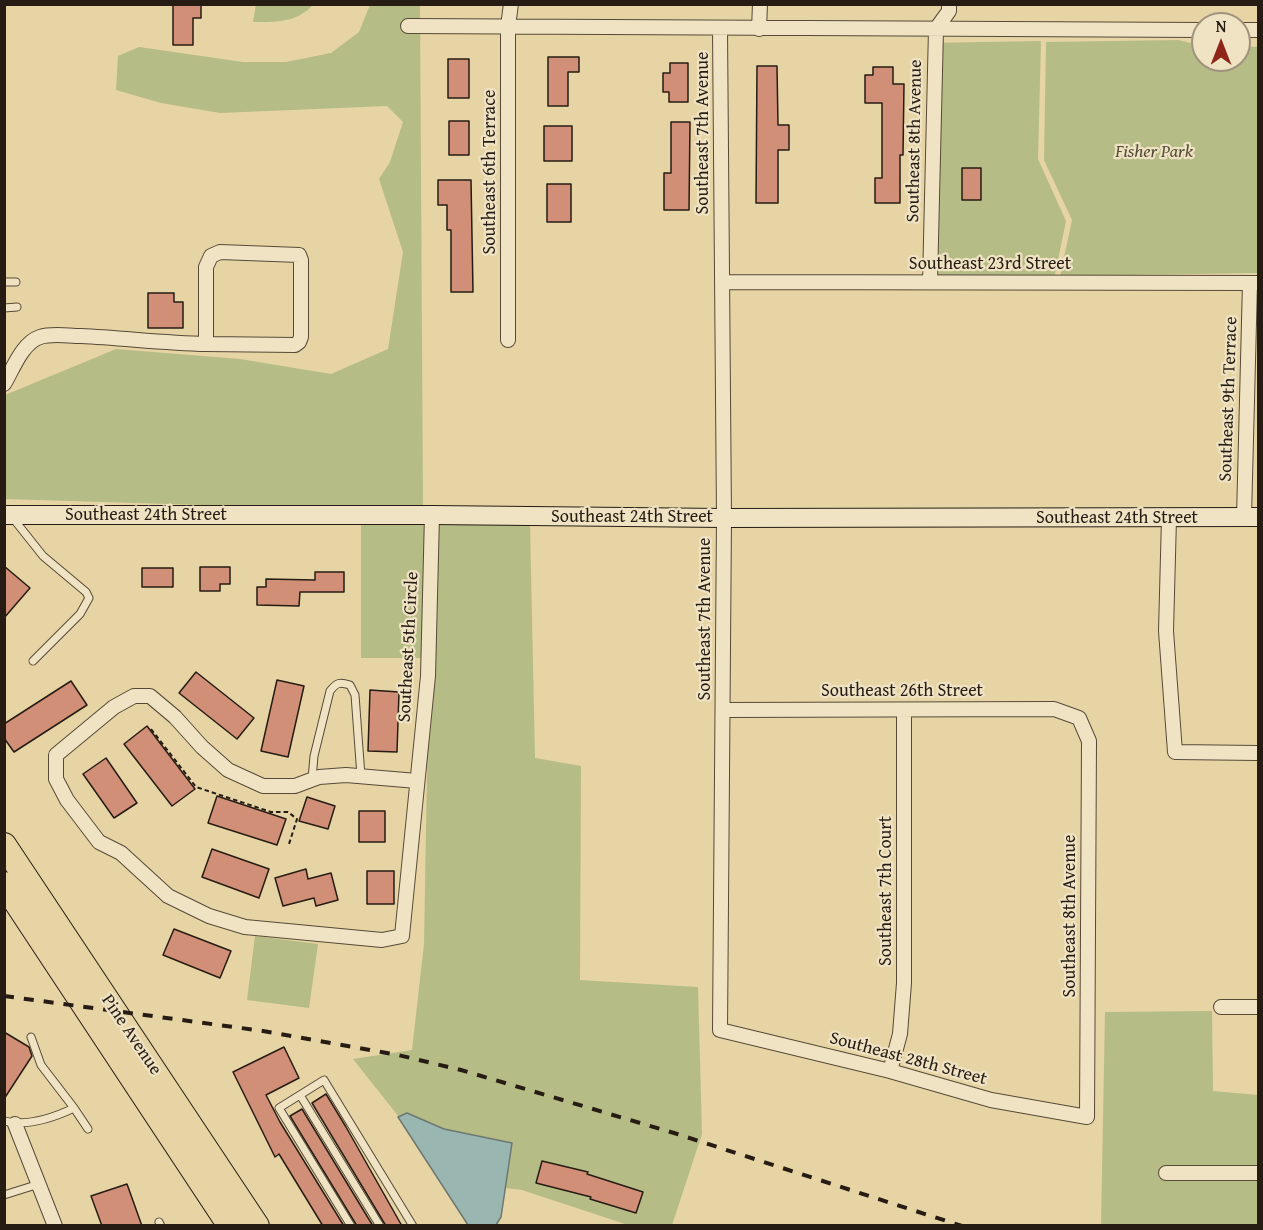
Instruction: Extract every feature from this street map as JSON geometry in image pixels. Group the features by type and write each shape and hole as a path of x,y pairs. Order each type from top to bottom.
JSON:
{"highway":[{"name":"Pine Avenue","path":"4,845 257,1226"},
{"name":"Pine Avenue","path":"4,884 230,1226"}],"street":[{"name":"Southeast 6th Terrace","path":"508,340 508,26 511,4"},
{"path":"759,28 760,4"},
{"name":"Southeast 8th Avenue","path":"930,282 936,29 949,11 949,4"},
{"path":"408,26 1191,30"},
{"name":"Southeast 7th Avenue","path":"720,28 724,518 720,1030"},
{"path":"4,384 25,348 40,337 96,337 206,344 295,345 299,342 301,271 299,255 220,252 211,256 206,267 206,344"},
{"name":"Southeast 23rd Street","path":"722,282 1254,283"},
{"name":"Southeast 9th Terrace","path":"1251,517 1254,283"},
{"name":"Southeast 24th Street","path":"8,515 724,518 1251,517"},
{"name":"Southeast 5th Circle","path":"417,781 361,776 328,776 295,786 263,786 228,770 202,747 175,717 150,696 134,696 114,707 56,755 56,779 67,800 99,842 121,853 168,896 209,916 245,927 371,939 402,936 428,676 432,515"},
{"path":"1169,518 1166,631 1176,752 1258,753"},
{"name":"Southeast 26th Street","path":"723,710 1054,709 1079,718"},
{"name":"Southeast 7th Court","path":"890,1071 900,1034 904,983 904,710"},
{"name":"Southeast 8th Avenue","path":"1079,718 1089,741 1087,1117"},
{"path":"1221,1007 1258,1007"},
{"name":"Southeast 28th Street","path":"720,1030 890,1071 991,1100 1087,1117"},
{"path":"10,1122 39,1184 55,1226"},
{"path":"1166,1173 1258,1173"}],"lane":[{"path":"4,282 16,282"},
{"path":"4,308 17,308"},
{"path":"8,515 43,556 86,592 89,598 80,614 33,661"},
{"path":"312,779 314,756 330,691 340,682 350,685 355,694 361,776"},
{"path":"31,1037 41,1065 88,1129"},
{"path":"351,1226 279,1108 324,1080 413,1226"},
{"path":"300,1095 380,1226"},
{"path":"10,1122 50,1119 74,1108"},
{"path":"4,1194 39,1184"}],"path":[{"path":"151,729 196,787 270,812 288,812 297,819 289,844"}],"green space":[{"path":"256,4 313,5 293,18 253,22"},
{"path":"370,5 420,5 423,508 299,508 5,499 5,395 116,349 240,359 331,374 388,349 403,252 379,179 390,162 403,122 387,106 220,113 161,103 116,90 118,56 139,47 243,62 286,62 331,53 359,32"},
{"name":"Fisher Park","path":"1178,40 1191,43 1191,72 1251,72 1251,47 1258,47 1258,273 1060,276 1072,220 1044,160 1046,42"},
{"path":"1041,41 1038,159 1066,221 1055,274 1060,282 927,281 928,43"},
{"path":"361,522 530,523 535,758 581,766 580,980 698,987 702,1134 672,1225 628,1225 522,1190 505,1188 512,1143 444,1129 407,1113 399,1117 353,1059 412,1050 424,944 429,658 361,658"},
{"path":"255,936 318,944 309,1008 247,1000"},
{"path":"1212,1011 1213,1091 1258,1095 1258,1225 1101,1226 1105,1012"}],"water":[{"path":"407,1113 444,1129 512,1143 501,1217 496,1225 468,1225 398,1117"}],"building":[{"path":"173,4 201,4 201,18 193,18 193,45 173,45"},
{"path":"548,57 579,57 579,72 568,72 568,106 548,106"},
{"path":"448,59 469,59 469,98 448,98"},
{"path":"670,63 688,63 688,102 669,102 669,92 663,92 663,73 670,73"},
{"path":"757,66 777,66 778,125 789,125 789,150 778,150 778,203 756,203"},
{"path":"873,67 893,67 893,84 904,84 900,203 875,203 875,178 882,178 882,103 865,103 865,75 873,75"},
{"path":"449,121 469,121 469,155 449,155"},
{"path":"671,122 690,122 689,210 664,210 664,173 671,173"},
{"path":"544,126 572,126 572,161 544,161"},
{"path":"962,168 981,168 981,200 962,200"},
{"path":"438,180 471,180 473,292 451,292 451,230 447,230 447,205 438,205"},
{"path":"547,184 571,184 571,222 547,222"},
{"path":"148,293 174,293 174,302 183,302 183,328 148,328"},
{"path":"4,566 30,588 4,618"},
{"path":"200,567 230,567 230,584 220,584 220,591 200,591"},
{"path":"142,568 173,568 173,587 142,587"},
{"path":"315,572 344,572 344,592 300,592 299,606 257,605 257,587 266,587 266,579 315,580"},
{"path":"196,672 254,718 237,739 179,693"},
{"path":"277,680 304,686 288,757 261,751"},
{"path":"71,681 87,705 14,752 4,738 4,724"},
{"path":"370,690 399,692 397,752 368,751"},
{"path":"147,726 195,789 172,806 124,744"},
{"path":"106,758 137,803 114,818 83,774"},
{"path":"217,796 286,819 277,845 208,823"},
{"path":"307,797 335,806 328,829 299,821"},
{"path":"359,811 385,811 385,842 359,842"},
{"path":"212,849 269,869 259,898 202,877"},
{"path":"306,869 308,879 331,873 338,900 316,906 314,898 283,906 275,878"},
{"path":"367,871 394,871 394,904 367,904"},
{"path":"174,929 231,951 220,978 163,955"},
{"path":"4,1032 29,1047 32,1056 4,1099"},
{"path":"284,1047 299,1078 266,1095 344,1226 323,1226 279,1154 275,1157 233,1072"},
{"path":"326,1094 402,1226 386,1226 312,1103"},
{"path":"302,1109 373,1226 357,1226 290,1116"},
{"path":"542,1161 588,1172 587,1174 643,1192 636,1213 590,1199 591,1197 536,1183"},
{"path":"127,1184 142,1226 102,1226 91,1196"}],"railway":[{"path":"4,996 263,1031 398,1055 461,1070 674,1133 962,1226"}]}
